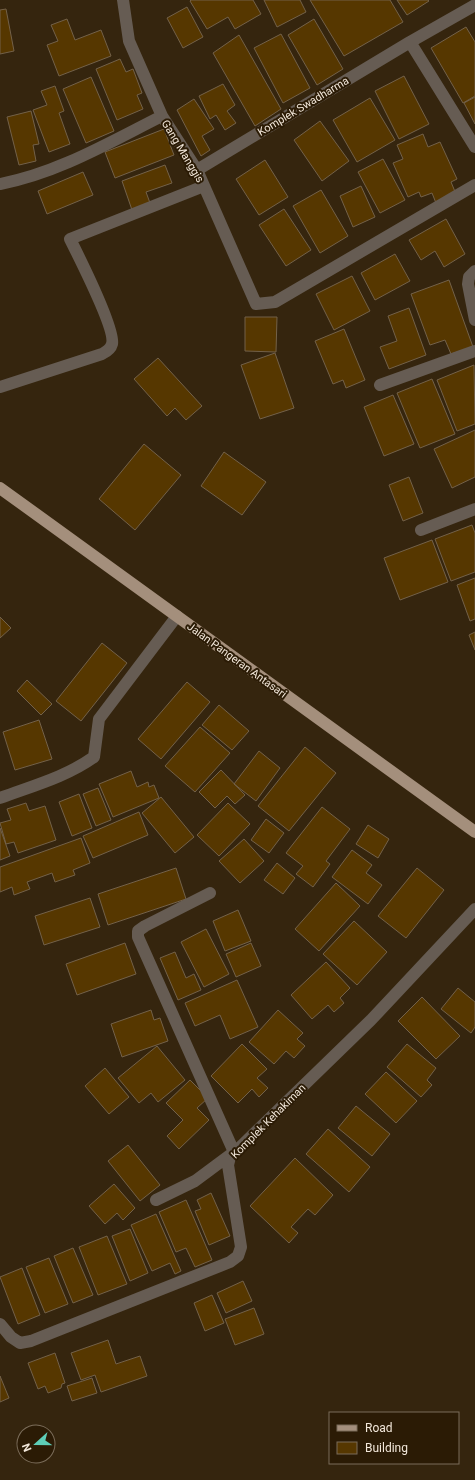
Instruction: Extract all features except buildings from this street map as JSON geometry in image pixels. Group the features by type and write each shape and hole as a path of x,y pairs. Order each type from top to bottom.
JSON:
{"main road":[{"name":"Jalan Pangeran Antasari","path":"0,488 475,832"}],"street":[{"name":"Gang Manggis","path":"123,0 129,41 162,116 197,170 256,304 275,302 475,185"},
{"name":"Komplek Swadharma","path":"197,170 410,42 475,5"},
{"path":"410,42 475,146"},
{"path":"0,184 19,180 72,161 162,116"},
{"path":"0,388 106,352 112,344 113,338 106,316 70,239 204,186"},
{"path":"475,271 469,277 468,284 475,320"},
{"path":"380,385 475,351"},
{"path":"421,530 475,509"},
{"path":"0,798 58,776 84,764 94,757 99,719 177,616"},
{"path":"156,1200 195,1181 234,1152 138,937 138,931 146,926 210,893"},
{"name":"Komplek Kehakiman","path":"0,1324 11,1338 20,1343 31,1342 230,1262 238,1256 241,1247 228,1165 230,1157 371,1020 475,909"}]}
